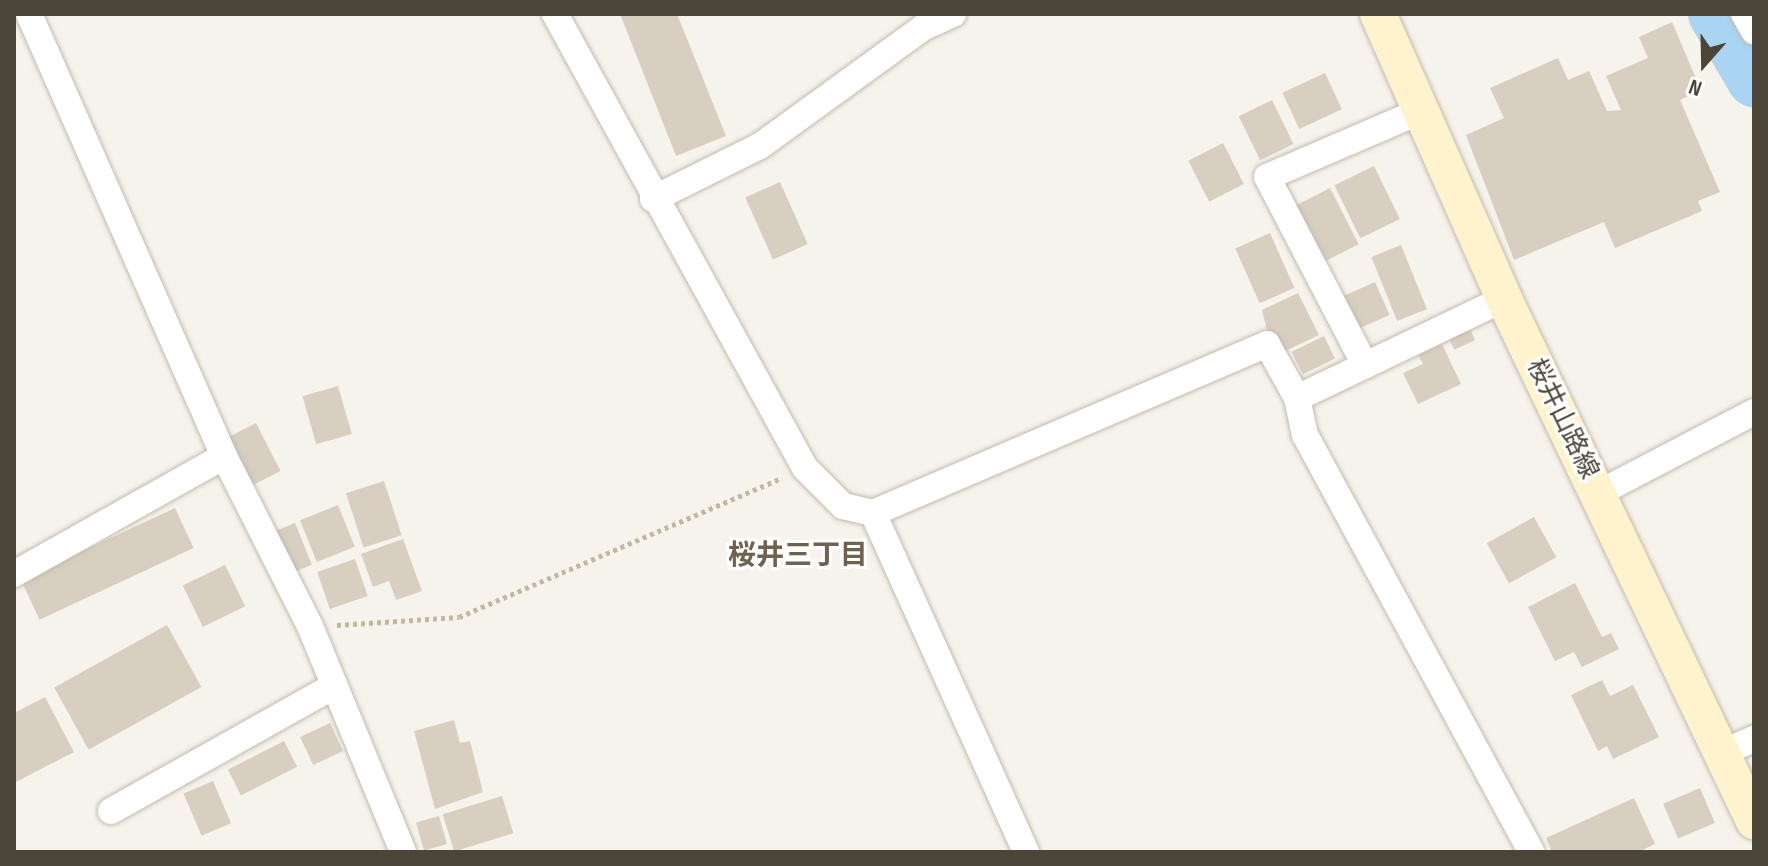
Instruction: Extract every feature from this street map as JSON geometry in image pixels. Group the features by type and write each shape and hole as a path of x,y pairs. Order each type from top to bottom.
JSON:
{"main road":[{"name":"桜井山路線","path":"1378,14 1504,299 1597,494 1738,746 1754,821"}],"street":[{"path":"29,14 224,456 310,626 332,687 403,852"},
{"path":"555,14 653,199 805,468 843,506 873,513 1267,344 1297,398 1305,435 1531,852"},
{"path":"653,199 760,146 924,27 953,14"},
{"path":"1744,14 1754,31"},
{"path":"1365,365 1267,177 1421,111"},
{"path":"1297,398 1504,299"},
{"path":"1597,494 1754,412"},
{"path":"14,574 224,456"},
{"path":"873,513 1026,852"},
{"path":"111,811 332,687"}],"path":[{"path":"310,626 459,617 805,468"}],"building":[{"path":"620,14 677,14 726,136 676,156"},
{"path":"1672,22 1701,90 1680,100 1720,192 1698,201 1702,211 1615,248 1604,222 1514,260 1466,135 1504,118 1490,88 1558,58 1568,80 1589,71 1607,111 1621,110 1606,76 1648,58 1639,37"},
{"path":"1325,73 1342,109 1299,129 1282,93"},
{"path":"1272,100 1293,144 1260,160 1239,116"},
{"path":"1223,143 1244,184 1209,202 1188,161"},
{"path":"1374,166 1400,219 1360,238 1334,185"},
{"path":"780,182 808,244 773,260 745,197"},
{"path":"1330,188 1359,244 1318,265 1289,209"},
{"path":"1270,233 1294,288 1260,303 1235,248"},
{"path":"1401,245 1427,309 1397,321 1371,257"},
{"path":"1375,282 1390,315 1353,331 1338,298"},
{"path":"1298,293 1319,335 1283,352 1267,330 1262,310"},
{"path":"1467,322 1475,340 1454,350 1446,331"},
{"path":"1324,336 1335,358 1303,374 1292,352"},
{"path":"1442,344 1461,384 1418,404 1403,373 1423,364 1418,355"},
{"path":"338,386 352,434 316,444 302,396"},
{"path":"256,423 281,471 246,489 221,441"},
{"path":"384,481 402,535 364,548 346,493"},
{"path":"338,505 355,547 317,562 300,520"},
{"path":"175,508 194,548 40,620 21,580"},
{"path":"1534,517 1556,557 1509,583 1487,543"},
{"path":"295,523 312,565 291,573 275,531"},
{"path":"403,539 422,591 396,600 389,581 373,587 361,554"},
{"path":"355,559 368,596 330,609 317,572"},
{"path":"225,565 245,606 203,627 183,586"},
{"path":"1575,583 1602,637 1611,633 1619,649 1582,667 1574,652 1555,661 1528,607"},
{"path":"167,625 201,687 89,750 54,688"},
{"path":"1602,680 1610,696 1633,685 1659,737 1613,759 1607,746 1598,751 1571,695"},
{"path":"45,697 74,752 14,783 14,713"},
{"path":"454,720 460,743 470,741 483,792 435,809 414,731"},
{"path":"330,723 343,751 313,765 300,737"},
{"path":"284,741 297,767 241,795 228,770"},
{"path":"213,781 231,823 202,836 184,794"},
{"path":"1700,788 1715,823 1678,839 1663,804"},
{"path":"502,796 513,833 454,851 443,814"},
{"path":"1634,798 1655,844 1638,852 1552,852 1546,838"},
{"path":"439,816 447,844 424,850 416,823"}],"waterway":[{"path":"1715,14 1754,80"}],"district":[{"name":"桜井三丁目","path":"798,556"}]}
